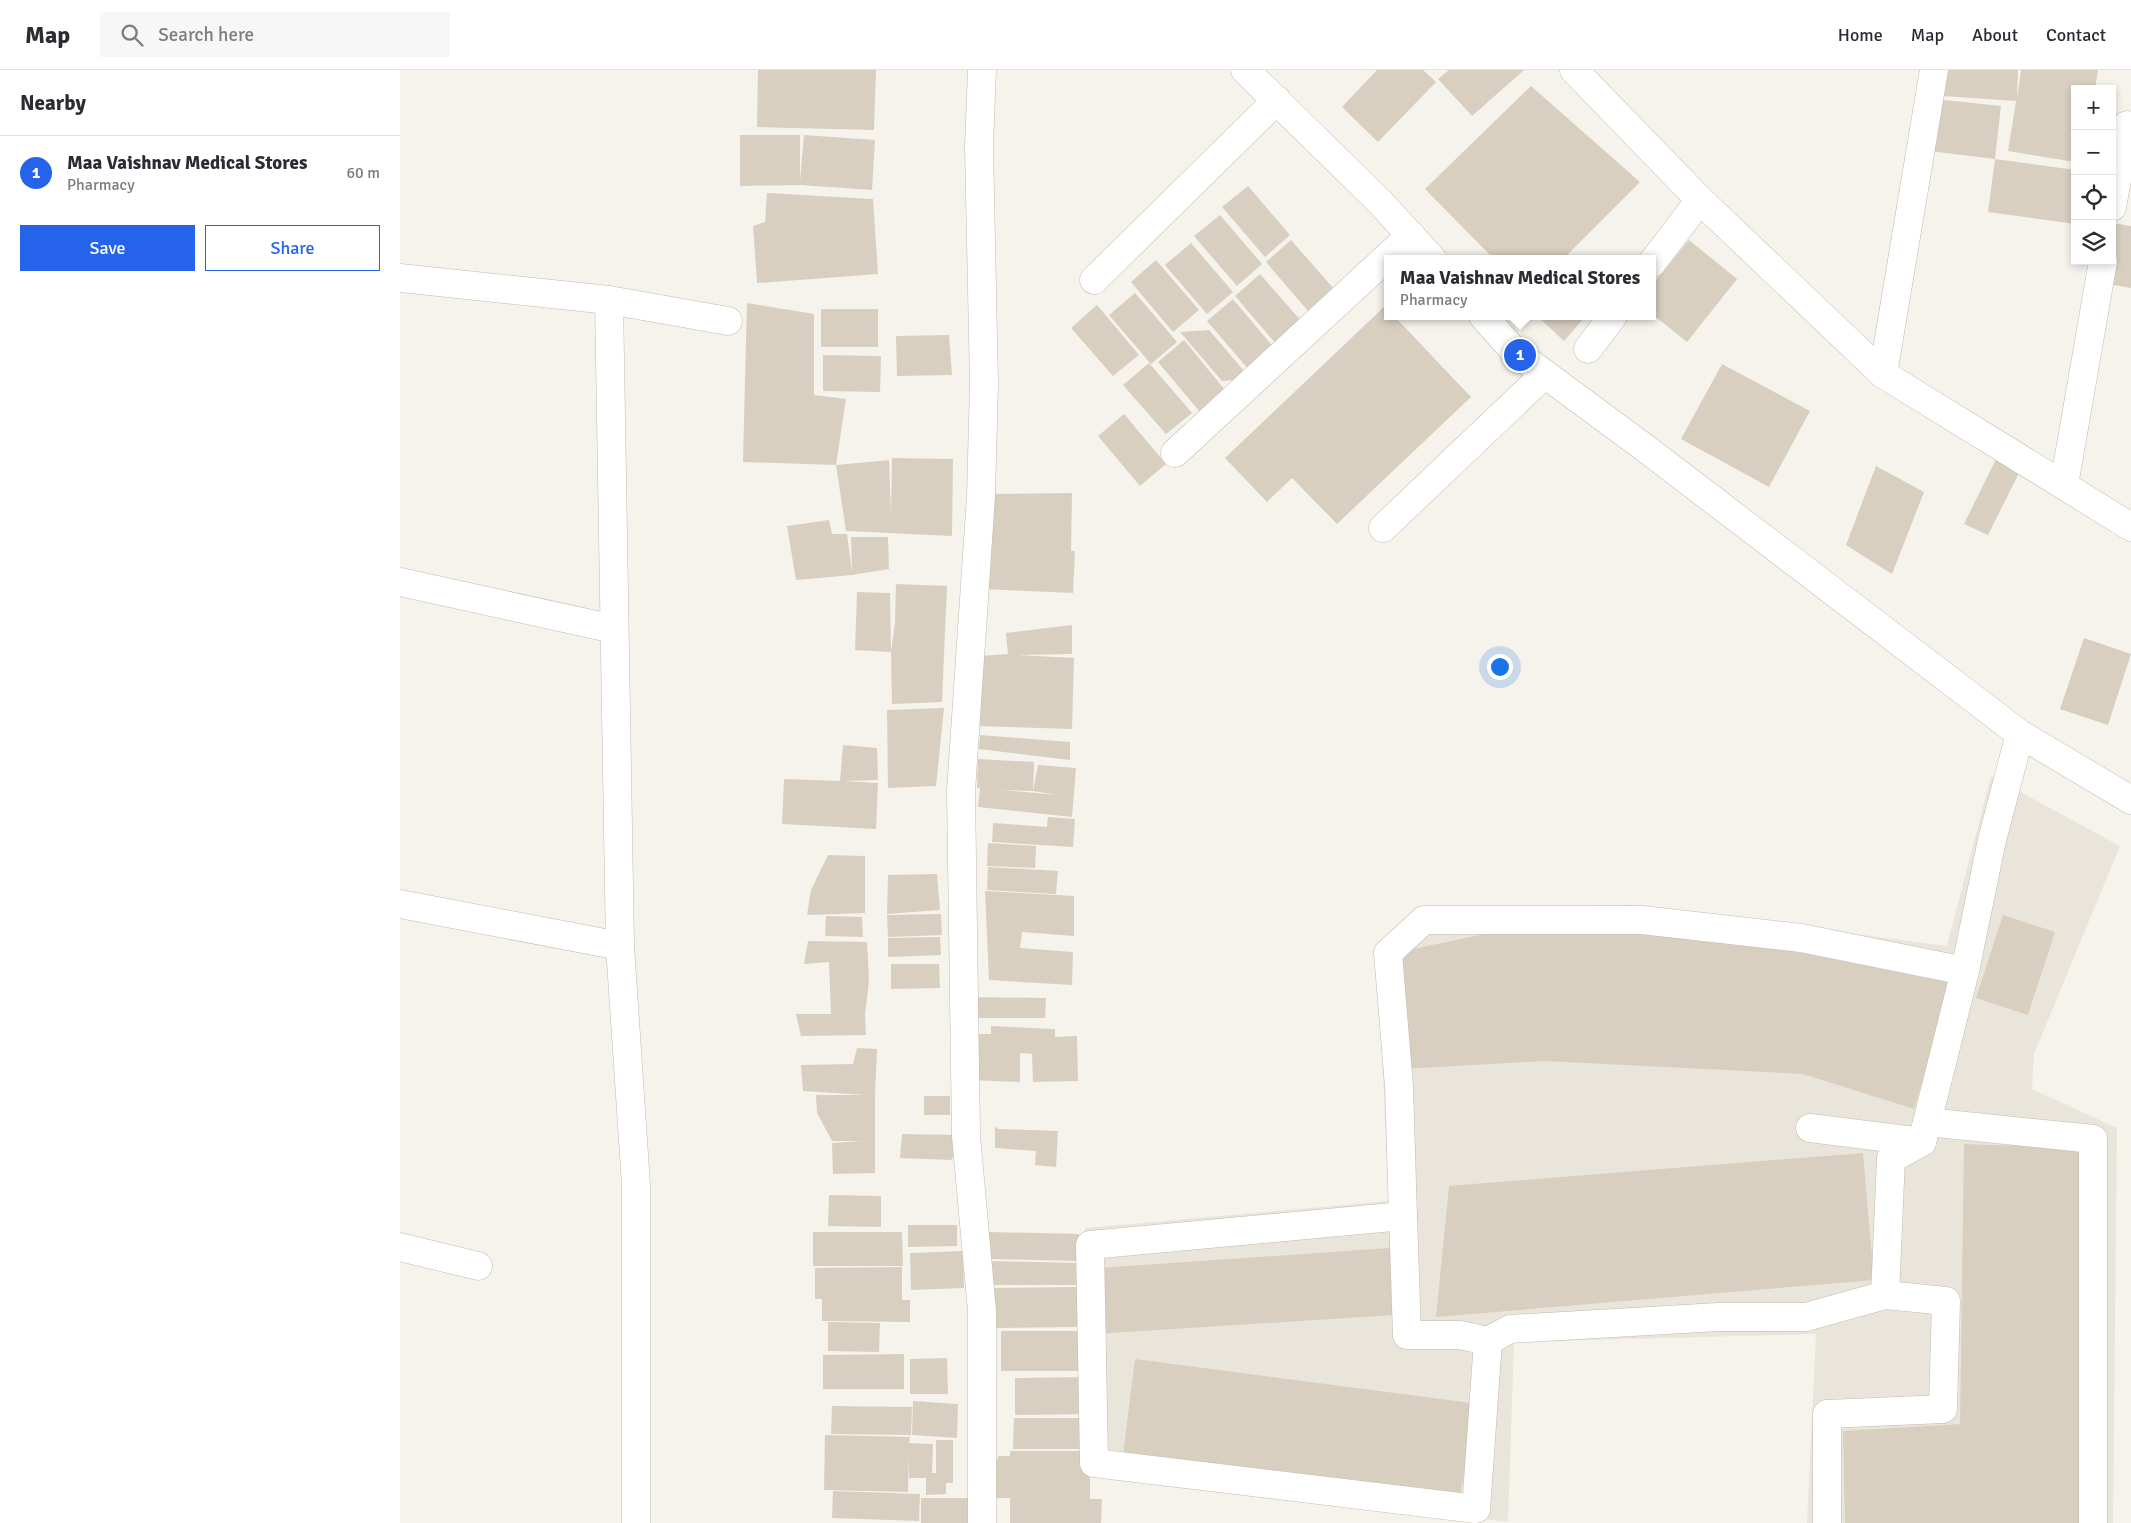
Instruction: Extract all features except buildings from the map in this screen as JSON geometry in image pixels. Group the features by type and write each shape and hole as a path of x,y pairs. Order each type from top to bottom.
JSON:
{"street":[{"path":"982,70 979,146 984,384 981,496 961,791 966,1136 982,1311 982,1523"},
{"path":"1245,70 1380,202 1428,255"},
{"path":"1574,70 1700,200 1884,374 2131,527"},
{"path":"1884,374 1934,70"},
{"path":"1094,280 1277,100"},
{"path":"2116,184 2126,125"},
{"path":"1656,258 1700,200"},
{"path":"1389,255 1411,235"},
{"path":"1175,452 1384,260"},
{"path":"2064,486 2102,265"},
{"path":"400,278 609,300 728,321"},
{"path":"609,300 620,946 636,1185 636,1523"},
{"path":"1487,320 1516,352 2020,734 2131,800"},
{"path":"1588,349 1610,320"},
{"path":"1383,528 1545,374"},
{"path":"400,582 614,629"},
{"path":"1885,1295 1891,1159 1925,1132 1965,971 1992,840 2020,734"},
{"path":"400,904 620,946"},
{"path":"1827,1523 1827,1414 1943,1409 1946,1301 1885,1295 1806,1317 1718,1317 1510,1329 1488,1341 1460,1335 1407,1335 1399,1086 1388,953 1424,920 1642,920 1801,938 1965,971"},
{"path":"1810,1128 2093,1139 2092,1523"},
{"path":"1403,1216 1090,1245 1094,1463 1476,1509 1488,1341"},
{"path":"400,1247 478,1266"}],"shaded area":[{"path":"1991,776 2120,846 2034,1054 2032,1089 2117,1128 2113,1523 1807,1523 1816,1334 1514,1342 1508,1522 1083,1472 1085,1228 1389,1201 1377,950 1417,906 1637,905 1947,946"}],"place":[{"name":"Maa Vaishnav Medical Stores","path":"1520,355"}]}
